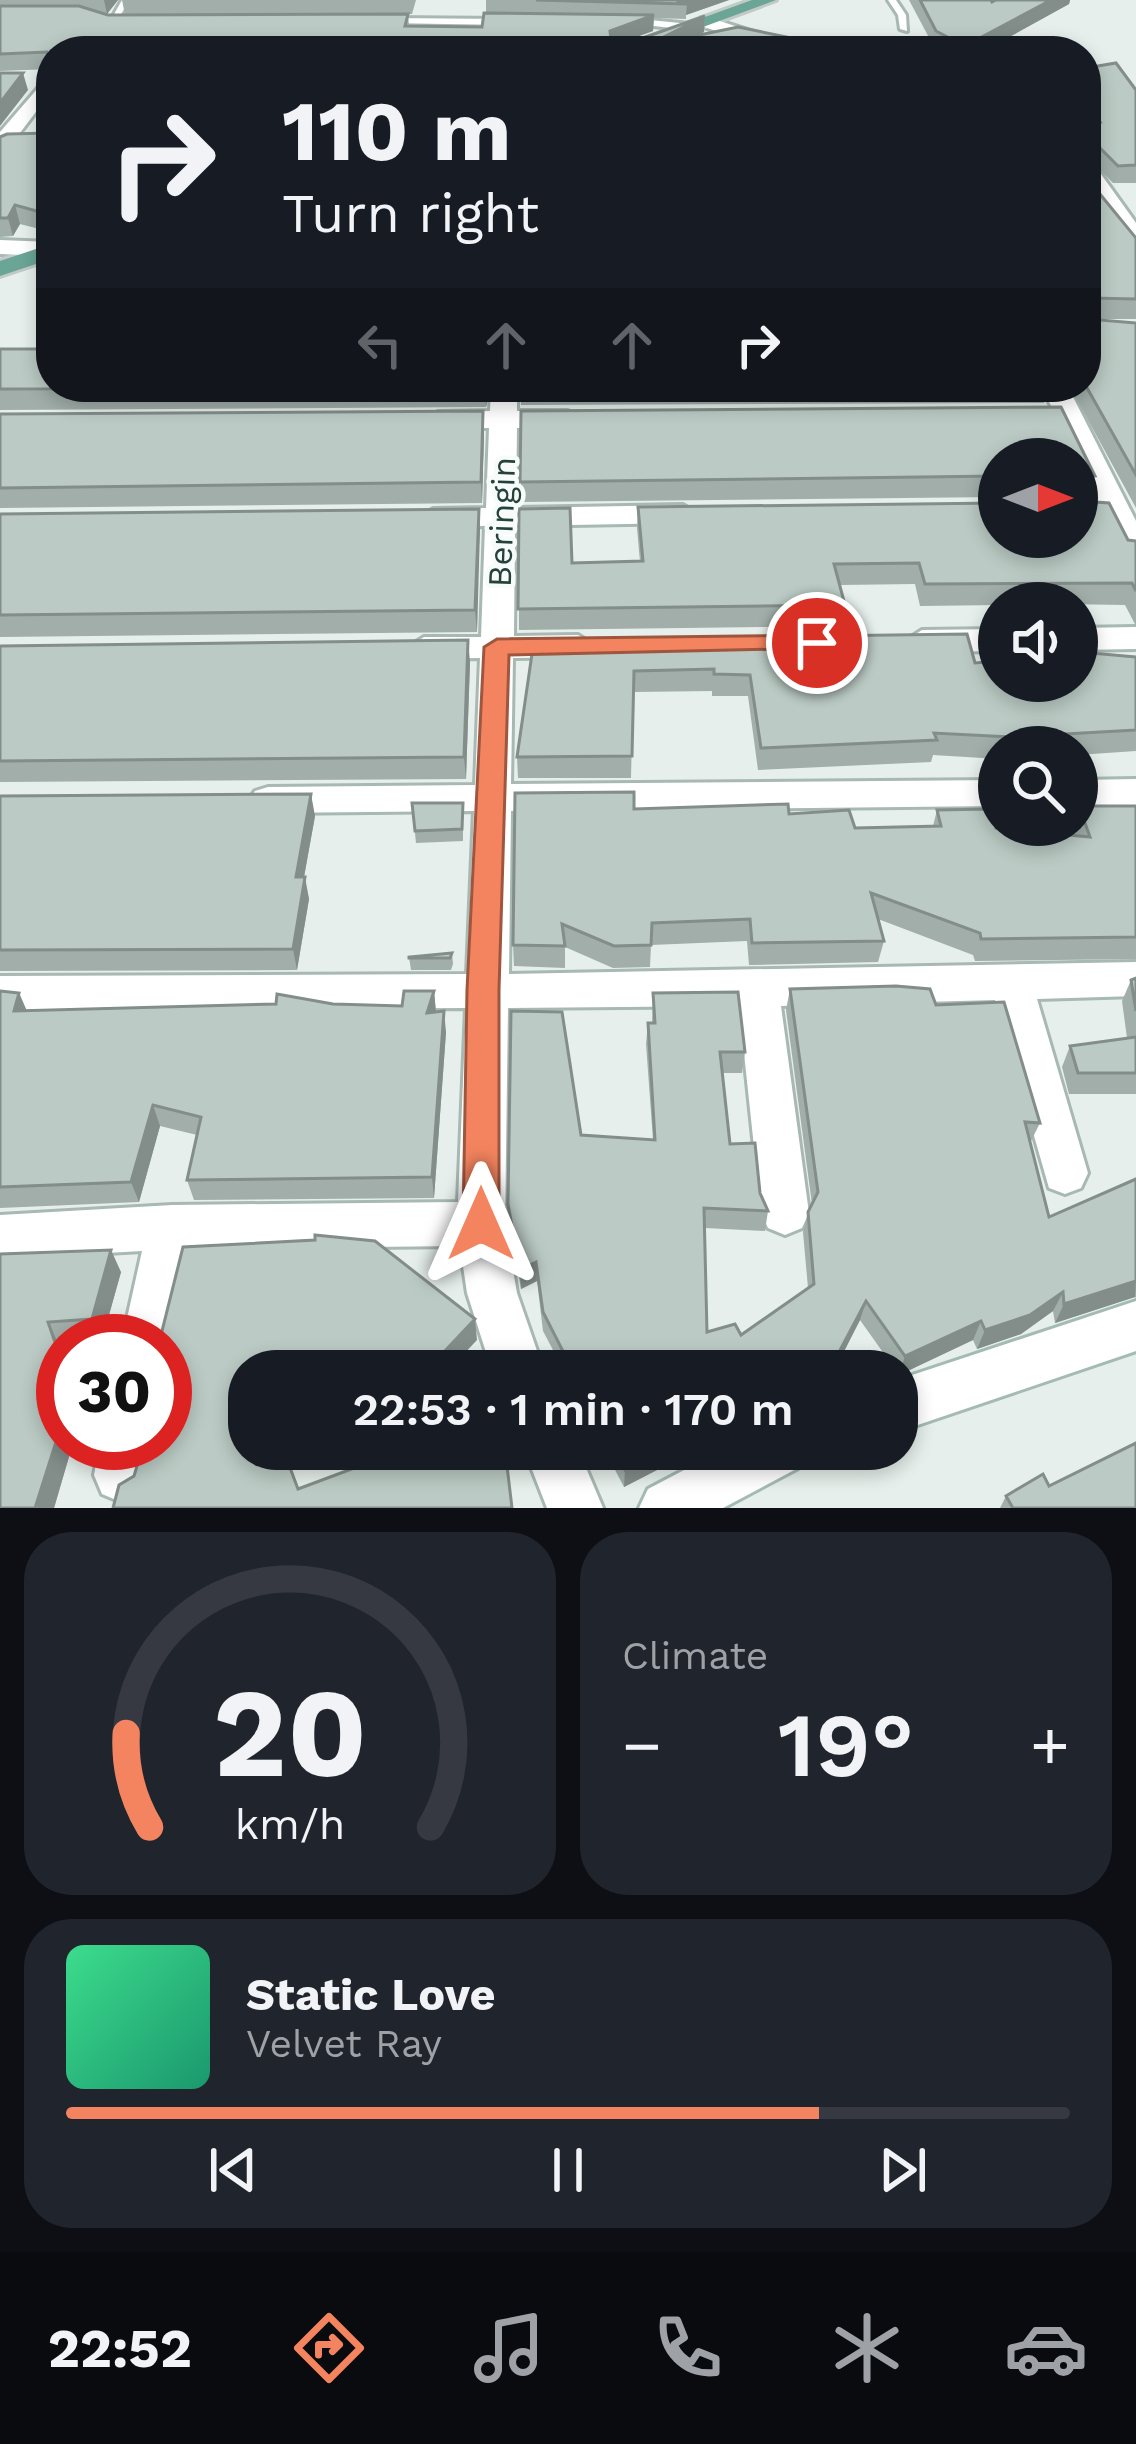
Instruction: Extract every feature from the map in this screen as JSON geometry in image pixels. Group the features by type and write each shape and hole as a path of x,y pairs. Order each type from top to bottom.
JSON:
{"main road":[{"path":"663,36 768,0"},
{"path":"0,269 36,256"}],"street":[{"path":"698,24 745,36"},
{"path":"721,36 732,32"},
{"path":"17,79 36,79"},
{"path":"0,146 36,99"},
{"path":"1101,188 1136,240"},
{"path":"0,247 36,249"},
{"path":"416,421 504,403 590,418"},
{"name":"Beringin","path":"504,403 483,990 481,1224 492,1293 511,1350"},
{"path":"1057,405 1136,552"},
{"path":"1098,510 1117,510"},
{"path":"412,519 708,514"},
{"path":"1098,639 1136,638"},
{"path":"880,642 978,640"},
{"path":"379,648 616,646"},
{"path":"1098,793 1136,792"},
{"path":"226,800 978,793"},
{"path":"0,993 758,990 1136,979"},
{"path":"1011,981 1065,1173"},
{"path":"758,990 785,1213"},
{"path":"0,1237 172,1227 481,1224"},
{"path":"153,1314 172,1227"},
{"path":"918,1399 1136,1326"},
{"path":"559,1470 575,1508"},
{"path":"667,1508 739,1470"}],"lane":[{"path":"111,22 126,0"},
{"path":"472,22 473,0"},
{"path":"892,0 904,29"},
{"path":"97,20 133,22"},
{"path":"379,21 513,22"},
{"path":"618,21 698,24"}],"building":[{"path":"536,0 685,0 680,2 687,4"},
{"path":"920,0 1051,0 984,36 946,36 936,31"},
{"path":"0,6 79,6 108,15 408,14 405,26 482,27 484,13 654,15 610,31 611,36 36,36 36,52 0,54"},
{"path":"705,16 666,36 648,36"},
{"path":"738,27 782,36 694,36"},
{"path":"1116,63 1136,90 1136,165 1118,166 1101,149 1101,66"},
{"path":"0,73 23,73 0,103"},
{"path":"36,133 36,211 15,205 8,218 0,218 0,137"},
{"path":"1101,195 1136,238 1136,299 1101,298"},
{"path":"1101,320 1136,323 1136,475 1095,402 1101,402"},
{"path":"0,349 36,349 36,389 0,389"},
{"path":"1061,407 1076,438 978,438 978,476 520,482 521,411"},
{"path":"483,411 481,482 0,488 0,414"},
{"path":"1098,502 1109,503 1128,540 1136,541 1136,591 1132,583 925,584 919,563 834,564 845,605 518,609 519,509 570,508 572,563 643,561 638,507 978,503 978,558 1098,558"},
{"path":"479,509 475,610 0,615 0,514"},
{"path":"967,634 978,663 978,702 1098,702 1098,654 1136,657 1136,730 978,726 978,735 934,733 937,740 761,748 750,675 714,674 714,669 634,671 632,756 517,757 534,640"},
{"path":"468,640 464,757 0,761 0,646"},
{"path":"634,792 634,809 788,804 789,814 849,810 855,828 941,826 937,810 978,809 978,846 1098,846 1098,806 1136,806 1136,937 981,939 980,933 871,893 884,941 752,943 750,919 652,923 651,945 614,946 562,924 565,946 513,945 515,793"},
{"path":"311,794 296,877 305,877 293,949 0,950 0,796"},
{"path":"412,803 463,803 462,829 415,831"},
{"path":"452,953 450,958 409,958 409,957"},
{"path":"896,986 930,989 936,1005 1004,1002 1040,1123 1025,1122 1049,1217 1136,1179 1136,1281 1064,1304 1063,1292 1030,1315 985,1330 981,1321 918,1350 901,1350 866,1301 840,1350 562,1350 543,1312 536,1262 520,1270 508,1204 511,1011 562,1012 581,1135 655,1140 648,1023 655,1023 653,993 738,992 745,1052 720,1052 730,1144 755,1143 760,1193 768,1211 704,1208 707,1332 735,1324 741,1335 814,1284 808,1212 818,1192 790,989"},
{"path":"0,991 19,993 14,1011 276,1004 277,994 333,1004 402,1006 404,991 434,991 427,1013 444,1011 432,1177 187,1180 201,1117 153,1105 131,1182 0,1187"},
{"path":"1136,1037 1136,1073 1078,1073 1070,1046"},
{"path":"315,1235 375,1241 475,1319 446,1350 228,1350 228,1470 291,1470 298,1489 349,1470 507,1470 512,1508 113,1508 119,1485 136,1470 192,1470 192,1314 166,1314 183,1247 315,1240"},
{"path":"111,1250 93,1314 36,1314 36,1470 47,1470 35,1508 0,1508 0,1254"},
{"path":"1136,1443 1136,1508 1013,1508 1006,1496 1043,1474 1049,1486"}],"route":[{"path":"481,1224 483,990 497,647 817,643"}]}
